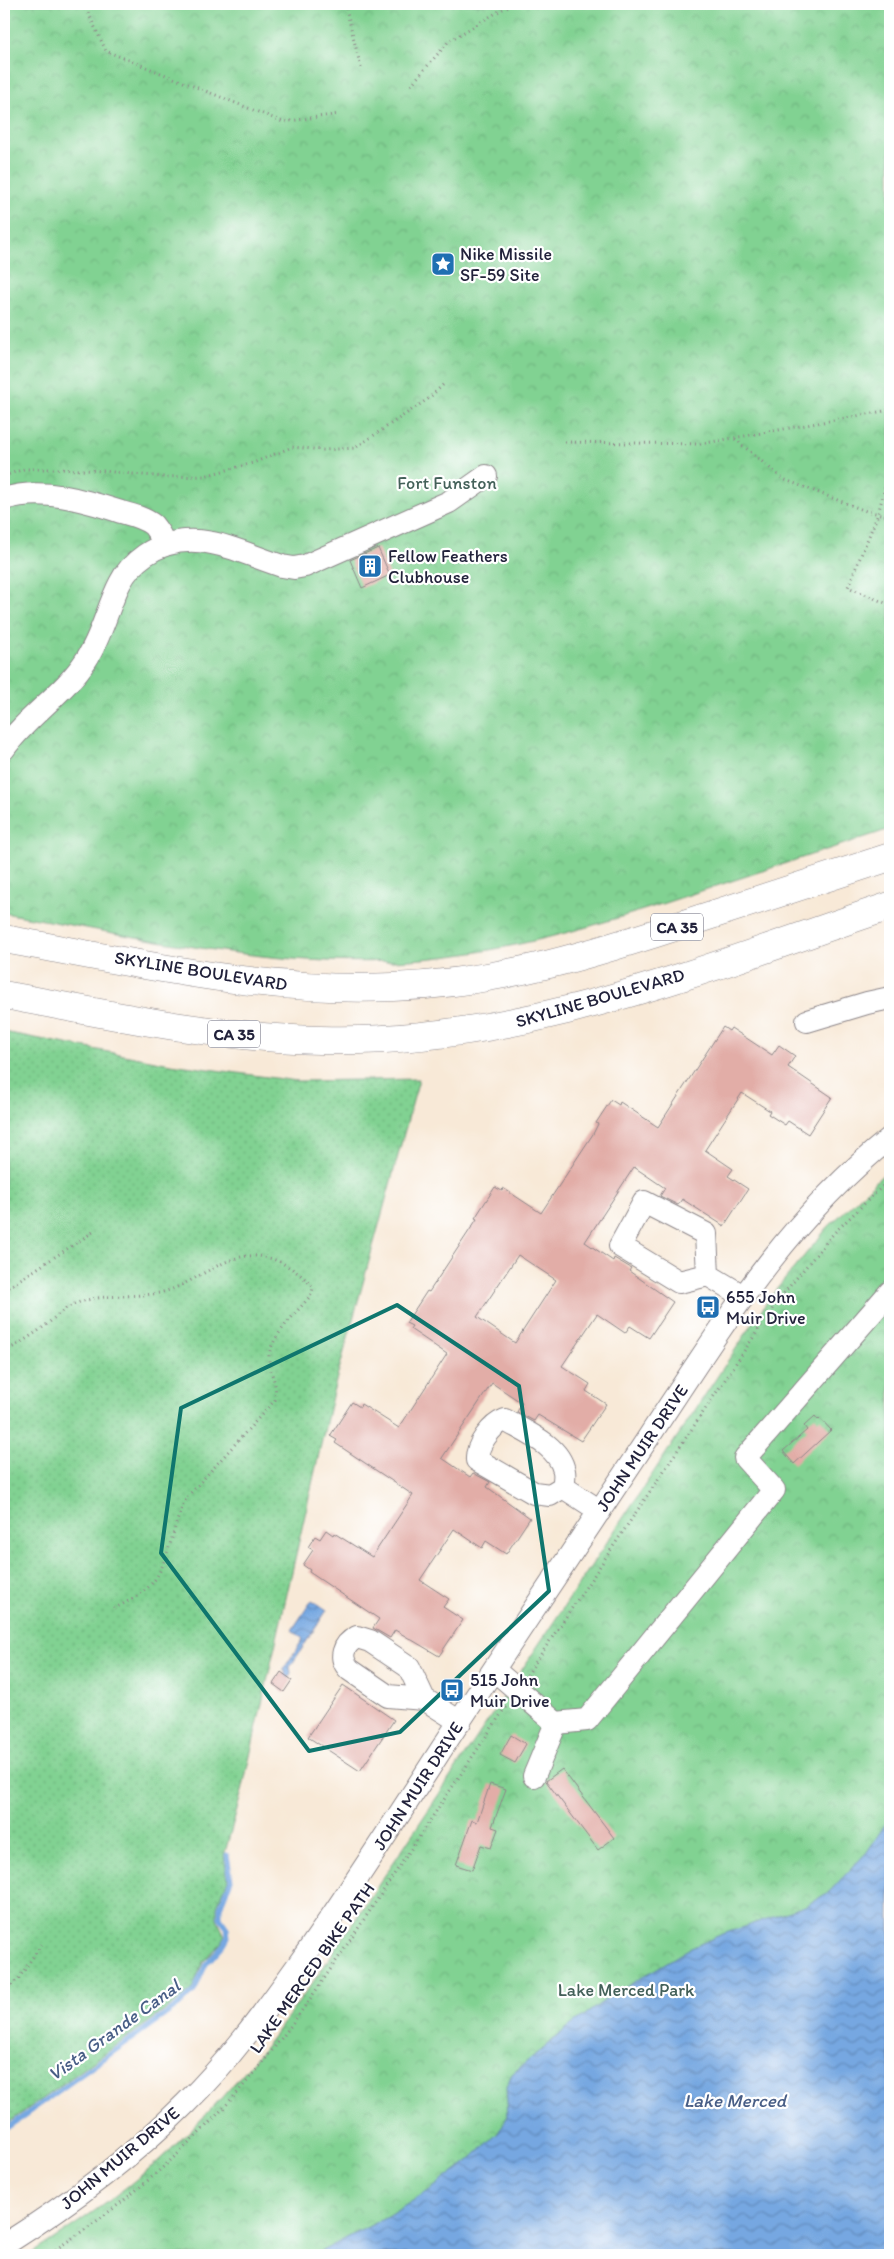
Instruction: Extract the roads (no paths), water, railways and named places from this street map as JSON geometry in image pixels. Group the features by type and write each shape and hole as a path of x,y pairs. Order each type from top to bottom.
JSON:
{"main road":[{"name":"SKYLINE BOULEVARD","path":"4,939 206,975 289,985 360,988 451,982 528,970 596,953 890,857"},
{"name":"SKYLINE BOULEVARD","path":"4,995 184,1027 257,1036 349,1040 431,1036 503,1025 592,1004 890,906"},
{"path":"4,921 31,931 72,951"}],"street":[{"path":"4,749 23,726 77,673 96,644 121,581 130,569 152,551 165,544 196,539 212,542 282,566 294,568 305,566 449,502 486,476"},
{"path":"4,500 19,496 48,495 92,503 146,520 158,532 165,544"},
{"path":"807,1021 890,998"},
{"name":"JOHN MUIR DRIVE","path":"4,2245 72,2200 120,2163 176,2113 222,2064 280,1990 341,1905 494,1670 743,1296 770,1260 811,1212 855,1168 890,1138"},
{"path":"708,1275 743,1296"},
{"path":"494,1670 556,1723 587,1720 774,1490 745,1458 890,1292"},
{"path":"563,1487 600,1511"},
{"path":"424,1699 460,1722"},
{"path":"534,1776 556,1723"}],"water":[{"path":"312,1600 327,1610 290,1667 291,1673 288,1678 284,1675 286,1672 283,1670 303,1639 292,1630"},
{"name":"Lake Merced","path":"890,1817 890,2255 314,2255 387,2217 430,2190 470,2160 498,2133 508,2116 506,2087 512,2074 566,2029 608,1998 687,1950 720,1935 805,1906 829,1892 867,1852"}],"waterway":[{"name":"Vista Grande Canal","path":"4,2130 183,2002 194,1991 206,1964 228,1937 227,1928 220,1918 220,1907 231,1880 227,1855"}],"place":[{"name":"Nike Missile SF-59 Site","path":"443,264"},
{"name":"Fellow Feathers Clubhouse","path":"370,566"},
{"name":"655 John Muir Drive","path":"708,1307"},
{"name":"515 John Muir Drive","path":"452,1690"}],"park label":[{"name":"Fort Funston","path":"447,483"},
{"name":"Lake Merced Park","path":"626,1990"}]}
